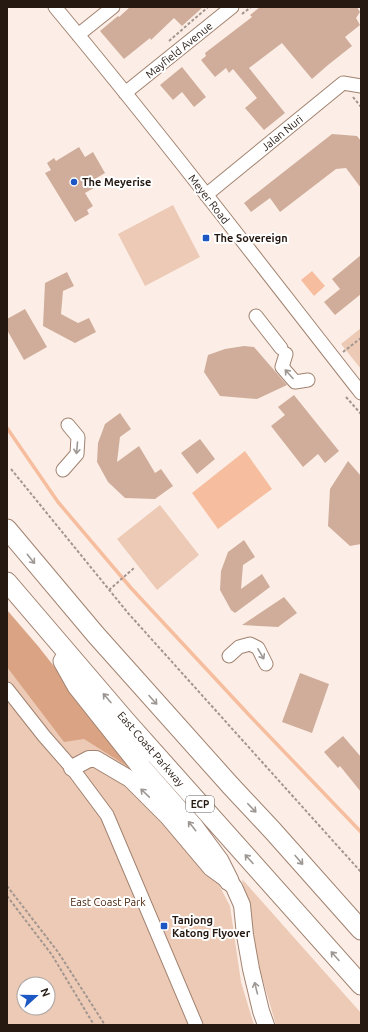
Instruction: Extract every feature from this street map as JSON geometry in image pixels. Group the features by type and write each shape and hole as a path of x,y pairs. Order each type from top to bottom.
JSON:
{"highway":[{"path":"7,529 96,635 230,785 274,830 361,930"},
{"name":"East Coast Parkway","path":"7,582 146,743 361,985"},
{"path":"41,623 77,686 142,768 192,826 219,861 230,881"}],"main road":[{"path":"72,768 80,762 89,759 96,759 130,779 168,817 210,868 230,881 242,905 245,935 251,969 261,1011 266,1025"}],"street":[{"name":"Meyer Road","path":"55,7 206,195 361,393"},
{"path":"78,35 113,7"},
{"name":"Mayfield Avenue","path":"125,93 232,7"},
{"name":"Jalan Nuri","path":"206,195 343,84 361,86"},
{"path":"256,316 283,351 282,367 295,382 308,380"},
{"path":"63,470 77,454 78,437 68,425"},
{"path":"229,656 239,647 250,644 258,648 266,664"},
{"path":"7,689 44,736 72,768 107,815 196,1025"}],"path":[{"path":"334,359 361,338"},
{"path":"346,398 361,414"},
{"path":"12,469 128,613 361,872"},
{"path":"109,590 134,568"},
{"path":"7,886 58,952 106,1025"},
{"path":"7,896 52,955 94,1025"}],"green space":[{"path":"173,205 200,257 145,286 118,234"},
{"path":"361,328 361,369 341,344"},
{"path":"160,505 199,555 157,590 117,539"},
{"name":"East Coast Park","path":"7,613 207,862 230,906 241,982 254,1025 7,1025"},
{"path":"242,879 361,1013 361,1025 276,1025 259,967"}],"shaded area":[{"path":"312,271 325,286 314,296 301,280"},
{"path":"245,451 272,489 218,529 192,493"},
{"path":"7,610 38,646 138,773 84,739 64,742 7,667"}],"building":[{"path":"130,7 203,7 182,26 174,18 151,40 150,38 124,59 100,31"},
{"path":"260,7 357,7 360,12 356,18 360,25 345,37 352,46 312,79 282,43 249,68 285,113 264,130 245,108 257,98 233,69 229,73 226,68 215,77 201,60 206,56 205,53 252,17 250,15"},
{"path":"182,67 206,97 194,107 182,92 173,100 160,85"},
{"path":"332,134 357,136 361,141 361,188 346,168 336,169 280,212 270,198 251,212 244,203"},
{"name":"The Meyerise","path":"79,147 85,157 93,152 105,173 95,179 99,185 85,193 93,206 87,210 89,214 75,222 45,173 51,170 47,163 54,158 56,161"},
{"path":"361,255 361,294 335,315 324,302 340,289 332,279"},
{"path":"67,272 74,286 63,291 61,314 78,323 89,318 96,332 75,343 43,326 45,283"},
{"path":"25,309 47,347 24,360 7,330 7,319"},
{"path":"244,346 254,347 287,385 257,399 220,396 204,372 208,355 225,349"},
{"path":"294,395 339,451 325,463 318,454 303,467 271,426 285,415 278,407"},
{"path":"120,413 131,429 120,437 117,462 139,446 155,473 161,469 173,486 155,499 125,498 108,482 97,462 98,443 105,424"},
{"path":"200,439 215,459 197,474 181,453"},
{"path":"348,461 361,476 361,544 350,546 328,526 330,489"},
{"path":"244,540 255,557 243,565 241,589 262,574 270,587 235,613 231,610 220,590 221,571 228,552"},
{"path":"284,597 297,613 278,627 242,625"},
{"path":"300,673 329,684 312,733 282,722"},
{"path":"343,736 361,757 361,792 340,766 338,768 324,752"}],"waterway":[{"path":"7,428 58,502 131,588 250,716 361,832"}],"place":[{"name":"The Meyerise","path":"74,182"},
{"name":"The Sovereign","path":"206,238"},
{"name":"Tanjong Katong Flyover","path":"164,926"}]}
